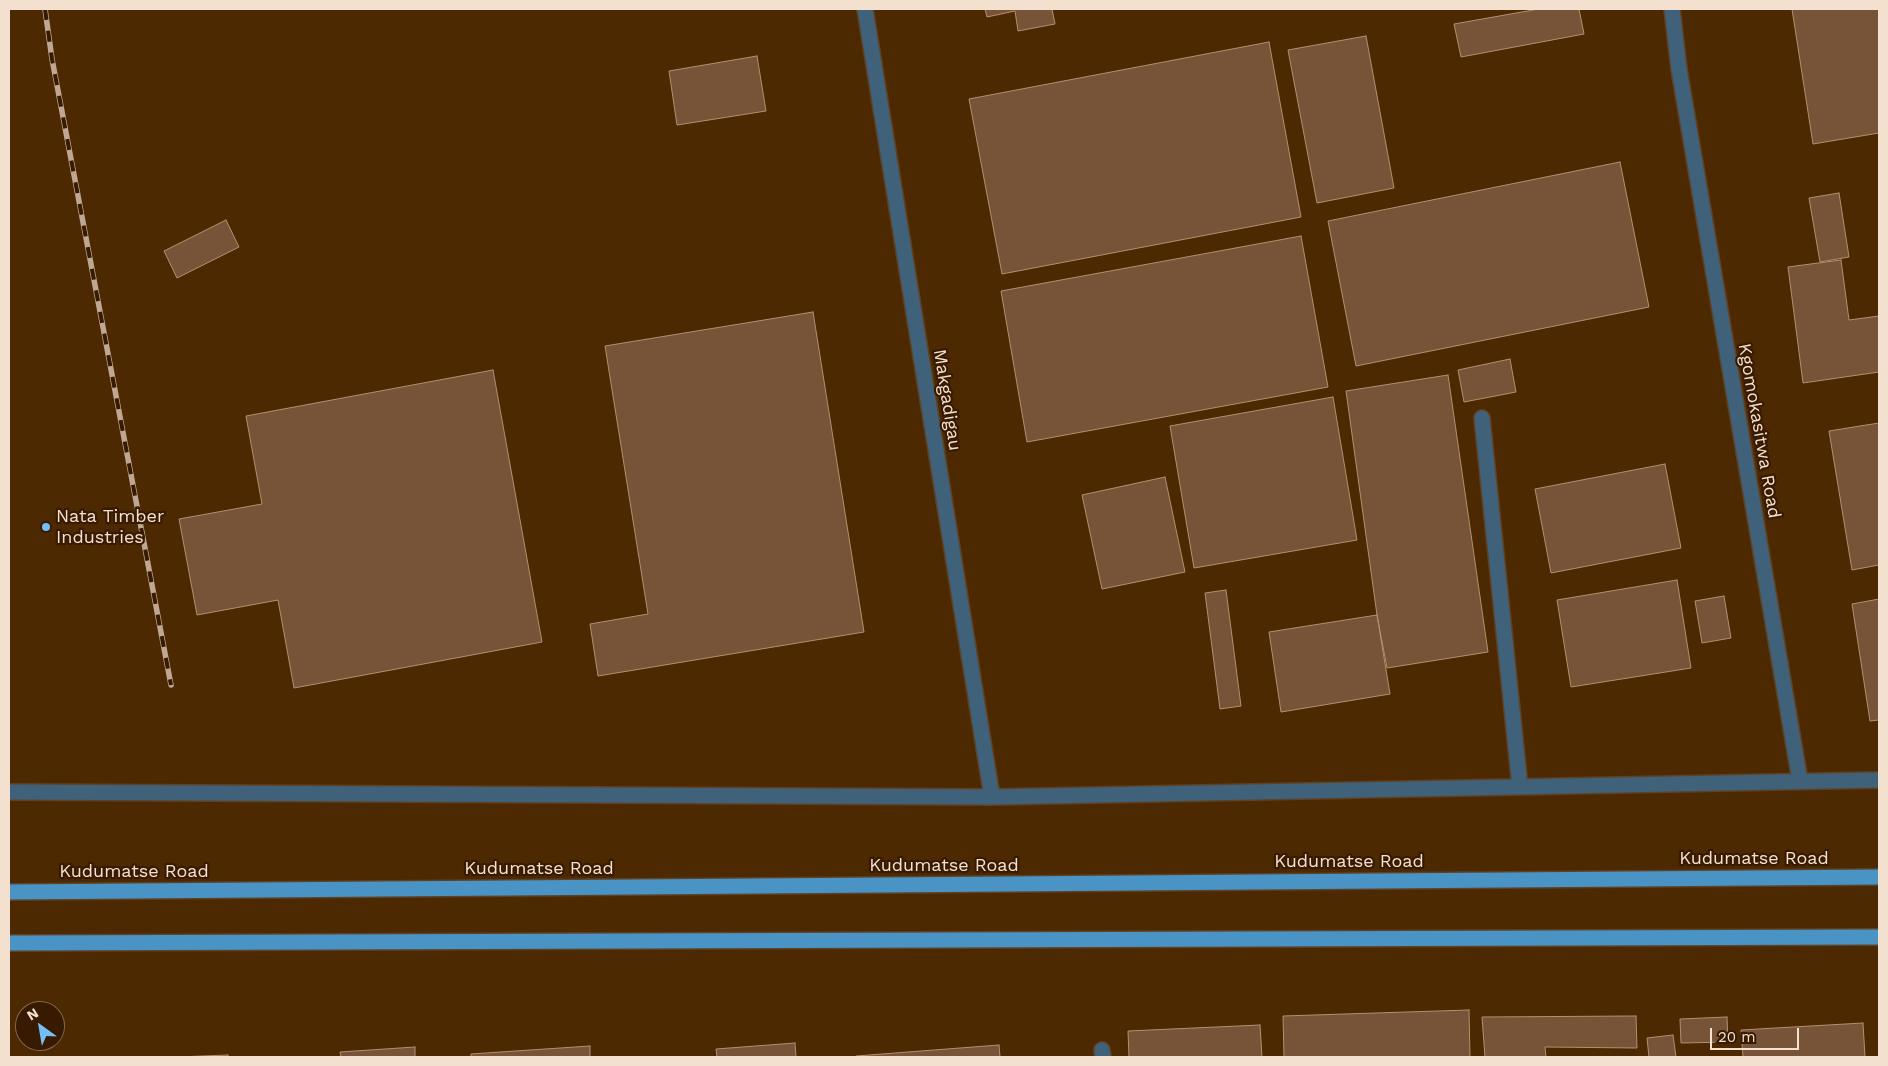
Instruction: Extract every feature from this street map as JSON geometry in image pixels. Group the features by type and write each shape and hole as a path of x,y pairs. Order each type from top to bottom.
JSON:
{"main road":[{"name":"Kudumatse Road","path":"9,892 1879,877"},
{"path":"9,943 1879,937"}],"street":[{"name":"Makgadigau","path":"865,9 992,797"},
{"name":"Kgomokasitwa Road","path":"1672,9 1679,69 1800,780"},
{"path":"1482,418 1520,787"},
{"path":"9,792 992,797 1800,780 1879,780"}],"shaded area":[{"path":"9,9 1879,9 1879,1057 9,1057"}],"building":[{"path":"985,9 1052,9 1055,24 1018,31 1015,11 987,17"},
{"path":"1539,9 1579,9 1584,34 1461,57 1454,24"},
{"path":"1792,9 1879,9 1879,133 1813,144"},
{"path":"1366,36 1394,188 1317,203 1288,50"},
{"path":"1269,42 1301,217 1002,274 969,99"},
{"path":"757,56 766,111 677,125 669,71"},
{"path":"1620,162 1649,307 1356,366 1328,221"},
{"path":"1839,193 1849,257 1820,262 1809,198"},
{"path":"226,220 239,247 177,278 164,251"},
{"path":"1301,236 1328,387 1027,442 1001,291"},
{"path":"1841,260 1849,320 1879,316 1879,372 1803,383 1788,267"},
{"path":"813,312 864,632 598,676 590,624 648,614 605,346"},
{"path":"1510,359 1516,392 1464,402 1458,370"},
{"path":"493,370 542,642 294,688 278,600 197,615 179,519 262,504 246,416"},
{"path":"1448,375 1488,652 1387,668 1377,615 1346,391"},
{"path":"1333,397 1357,540 1194,568 1170,426"},
{"path":"1879,423 1879,565 1852,570 1829,431"},
{"path":"1665,464 1681,548 1551,573 1535,489"},
{"path":"1165,477 1185,572 1102,589 1082,495"},
{"path":"1677,580 1691,668 1571,687 1557,600"},
{"path":"1226,590 1241,706 1220,709 1205,593"},
{"path":"1724,596 1731,638 1702,643 1695,601"},
{"path":"1879,599 1879,720 1870,721 1852,604"},
{"path":"1377,615 1390,694 1281,712 1269,632"},
{"path":"1469,1010 1470,1057 1284,1057 1283,1016"},
{"path":"1636,1016 1637,1048 1545,1047 1546,1057 1485,1057 1482,1017"},
{"path":"1727,1017 1728,1042 1681,1043 1680,1019"},
{"path":"1863,1023 1865,1057 1743,1057 1741,1030"},
{"path":"1260,1025 1262,1057 1129,1057 1128,1031"},
{"path":"1673,1035 1676,1057 1649,1057 1647,1038"},
{"path":"795,1043 796,1057 717,1057 716,1049"},
{"path":"999,1045 1000,1057 856,1057 856,1056"},
{"path":"590,1046 590,1057 471,1057 471,1054"},
{"path":"415,1047 415,1057 341,1057 340,1052"},
{"path":"228,1055 228,1057 177,1057"}],"railway":[{"path":"45,9 52,59 171,685"}],"place":[{"name":"Nata Timber Industries","path":"46,527"}]}
